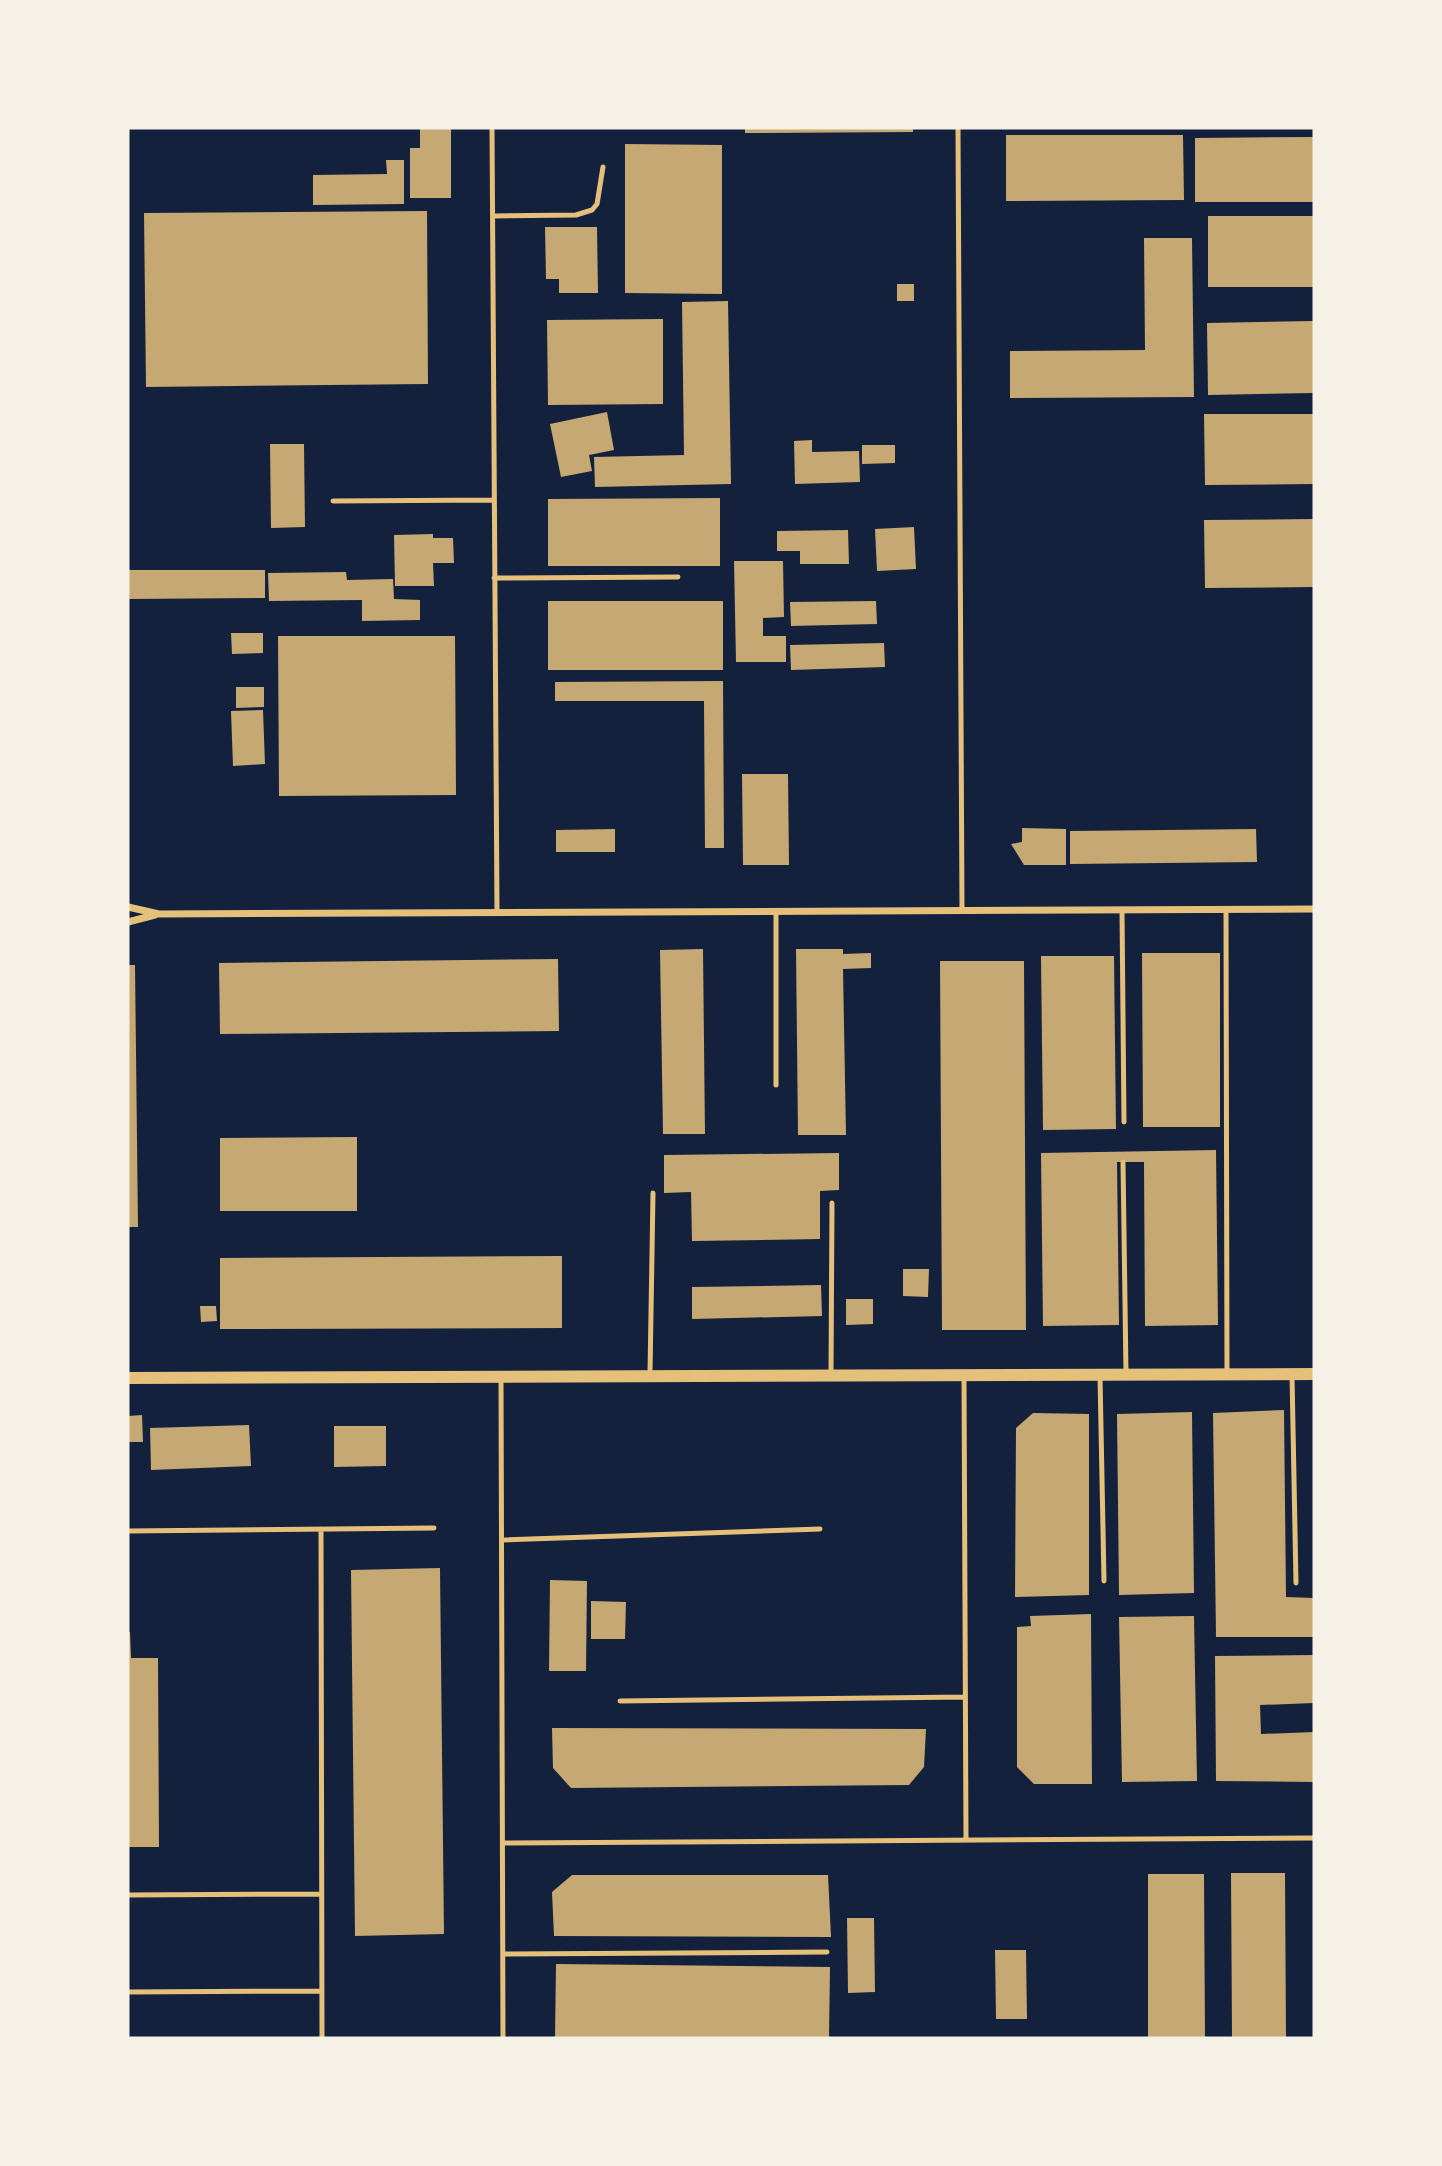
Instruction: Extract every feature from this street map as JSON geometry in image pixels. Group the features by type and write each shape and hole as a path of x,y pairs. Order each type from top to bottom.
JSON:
{"street":[{"path":"128,907 159,914 1314,909"},
{"path":"128,922 159,914"},
{"path":"128,1378 1314,1374"}],"lane":[{"path":"492,128 497,912"},
{"path":"958,128 962,910"},
{"path":"493,216 584,213 597,204 603,167"},
{"path":"333,501 493,500"},
{"path":"494,578 678,577"},
{"path":"1226,909 1227,1375"},
{"path":"1122,910 1124,1122"},
{"path":"776,911 776,1085"},
{"path":"1123,1162 1126,1376"},
{"path":"650,1377 653,1193"},
{"path":"831,1377 832,1203"},
{"path":"1292,1375 1296,1583"},
{"path":"1100,1376 1104,1581"},
{"path":"964,1377 966,1840"},
{"path":"501,1378 503,2038"},
{"path":"128,1531 434,1528"},
{"path":"321,1529 322,2038"},
{"path":"502,1540 820,1529"},
{"path":"620,1700 965,1697"},
{"path":"503,1843 1314,1838"},
{"path":"128,1895 321,1894"},
{"path":"503,1954 827,1952"},
{"path":"128,1992 321,1991"}],"building":[{"path":"420,128 451,128 451,198 410,198 410,148 420,148"},
{"path":"745,128 913,128 913,132 745,133"},
{"path":"1006,135 1183,135 1184,200 1006,201"},
{"path":"1314,137 1314,202 1195,202 1195,138"},
{"path":"625,144 722,145 722,294 625,293"},
{"path":"386,160 404,160 404,204 313,205 313,175 387,174"},
{"path":"427,211 428,384 146,387 144,213"},
{"path":"1208,216 1314,216 1314,287 1208,287"},
{"path":"545,227 597,227 598,293 559,293 559,279 546,279"},
{"path":"1144,238 1192,238 1194,397 1010,398 1010,351 1145,350"},
{"path":"897,284 914,284 914,301 897,301"},
{"path":"728,301 731,484 595,487 594,457 684,455 682,302"},
{"path":"663,319 663,404 548,405 547,320"},
{"path":"1314,321 1314,393 1208,395 1207,323"},
{"path":"607,412 614,450 589,455 592,471 561,477 550,424"},
{"path":"1204,414 1314,414 1314,484 1205,485"},
{"path":"812,440 812,452 859,451 860,482 795,484 794,441"},
{"path":"270,444 304,444 305,527 271,528"},
{"path":"862,445 895,445 895,463 862,464"},
{"path":"720,498 720,566 548,566 548,499"},
{"path":"1314,519 1314,587 1205,588 1204,520"},
{"path":"914,527 916,569 877,571 875,529"},
{"path":"848,530 849,564 800,564 800,551 777,551 777,531"},
{"path":"433,534 433,538 453,538 454,563 433,563 434,586 395,586 394,535"},
{"path":"734,561 783,561 784,617 763,618 763,636 786,636 786,662 736,662"},
{"path":"128,570 265,570 265,598 128,599"},
{"path":"346,572 347,580 393,579 394,599 420,600 420,620 362,621 362,600 269,601 268,573"},
{"path":"548,601 723,601 723,670 548,670"},
{"path":"876,601 877,624 791,626 790,602"},
{"path":"231,633 263,633 263,653 232,654"},
{"path":"278,636 455,636 456,795 279,796"},
{"path":"884,643 885,667 791,670 790,645"},
{"path":"723,681 724,848 705,848 704,701 555,701 555,682"},
{"path":"236,687 264,687 264,707 236,708"},
{"path":"263,710 265,764 233,766 231,711"},
{"path":"742,774 788,774 789,865 743,865"},
{"path":"1022,828 1066,829 1066,865 1024,865 1011,844 1022,842"},
{"path":"615,829 615,852 556,852 556,830"},
{"path":"1256,829 1257,862 1070,864 1070,831"},
{"path":"703,949 705,1134 663,1134 660,950"},
{"path":"796,949 843,949 843,954 871,953 871,968 843,969 846,1135 798,1135"},
{"path":"1142,953 1220,953 1220,1127 1143,1127"},
{"path":"1041,956 1114,956 1116,1129 1043,1130"},
{"path":"558,959 559,1031 220,1034 219,963"},
{"path":"940,961 1024,961 1026,1330 942,1330"},
{"path":"128,965 135,965 138,1227 128,1227"},
{"path":"357,1137 357,1211 220,1211 220,1138"},
{"path":"1216,1150 1218,1325 1145,1326 1144,1162 1117,1162 1119,1325 1043,1326 1041,1153"},
{"path":"839,1153 839,1190 820,1191 820,1239 692,1241 691,1192 664,1193 664,1155"},
{"path":"562,1256 562,1328 220,1329 220,1258"},
{"path":"903,1269 929,1269 928,1297 903,1296"},
{"path":"821,1285 822,1316 692,1319 692,1287"},
{"path":"846,1299 873,1299 873,1324 846,1325"},
{"path":"200,1306 216,1306 217,1321 201,1322"},
{"path":"1284,1410 1286,1597 1314,1598 1314,1637 1216,1637 1213,1413"},
{"path":"1192,1412 1194,1593 1119,1595 1117,1414"},
{"path":"1033,1413 1089,1414 1089,1595 1015,1597 1016,1428"},
{"path":"142,1415 143,1442 128,1442 128,1416"},
{"path":"249,1425 251,1466 151,1470 150,1428"},
{"path":"334,1426 386,1426 386,1466 334,1467"},
{"path":"440,1568 444,1934 355,1936 351,1570"},
{"path":"550,1580 587,1581 586,1671 549,1671"},
{"path":"591,1601 626,1602 625,1639 591,1639"},
{"path":"1091,1614 1092,1784 1034,1784 1017,1767 1017,1627 1031,1626 1030,1616"},
{"path":"1194,1616 1197,1781 1122,1782 1119,1617"},
{"path":"128,1632 131,1658 158,1658 159,1847 128,1847"},
{"path":"1314,1655 1314,1703 1260,1705 1261,1734 1314,1732 1314,1782 1216,1781 1215,1656"},
{"path":"552,1728 926,1729 924,1767 909,1785 571,1788 553,1768"},
{"path":"1231,1873 1285,1873 1286,2038 1232,2038"},
{"path":"1148,1874 1204,1874 1205,2038 1148,2038"},
{"path":"572,1875 828,1875 831,1937 554,1936 552,1892"},
{"path":"847,1918 874,1918 875,1992 848,1993"},
{"path":"995,1950 1026,1950 1027,2019 996,2019"},
{"path":"556,1964 830,1967 829,2038 555,2038"}]}
